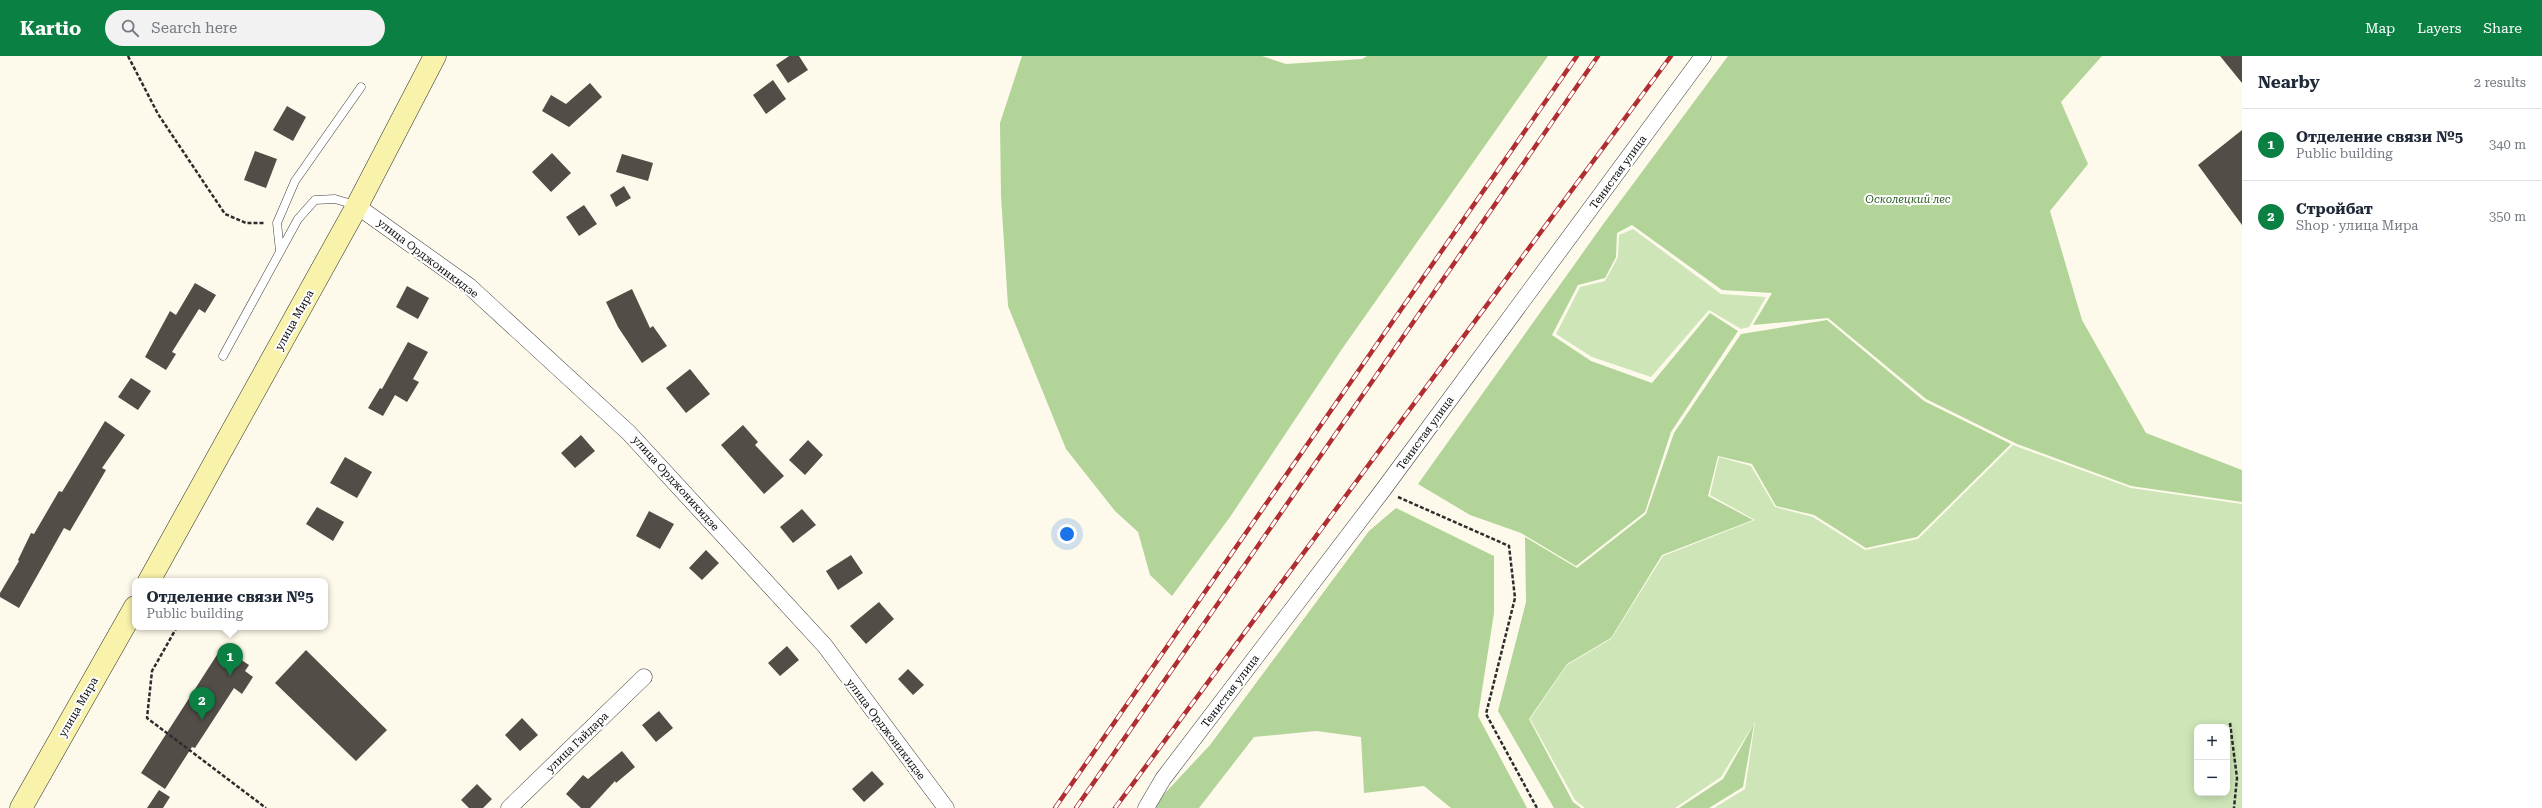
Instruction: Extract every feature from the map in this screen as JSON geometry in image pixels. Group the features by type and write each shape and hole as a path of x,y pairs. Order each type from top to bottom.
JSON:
{"main road":[{"name":"улица Мира","path":"152,578 358,206 435,56"},
{"name":"улица Мира","path":"21,808 132,612"}],"street":[{"name":"Тенистая улица","path":"1146,808 1164,779 1383,490 1703,56"},
{"name":"улица Орджоникидзе","path":"358,206 469,286 629,433 825,646 946,808"},
{"name":"улица Гайдара","path":"509,808 644,676"}],"lane":[{"path":"280,252 277,223 295,181 361,87"},
{"path":"223,356 298,219 315,200 335,199 358,206"}],"path":[{"path":"128,56 158,114 225,214 246,223 277,223"},
{"path":"1383,490 1509,546 1516,598 1486,714 1537,808"},
{"path":"175,630 152,671 147,718 266,808"},
{"path":"2230,723 2237,778 2234,808"}],"green space":[{"path":"1022,56 1262,56 1286,64 1362,59 1367,56 1548,56 1342,349 1230,517 1172,596 1150,575 1138,532 1115,511 1066,449 1008,306 1001,196 1000,123"},
{"name":"Осколецкий лес","path":"1728,56 2102,56 2061,102 2088,164 2050,211 2082,320 2146,433 2242,470 2242,502 2131,486 2017,444 1926,399 1828,318 1753,325 1772,293 1722,290 1632,225 1617,233 1616,257 1605,278 1578,285 1552,335 1591,361 1652,383 1710,313 1738,331 1671,432 1645,512 1576,566 1521,533 1470,515 1418,484 1604,223"},
{"path":"1633,229 1721,294 1766,297 1749,327 1741,329 1709,310 1651,377 1592,357 1556,334 1580,287 1605,281 1618,257 1619,235"},
{"path":"1827,320 1924,401 2011,444 1917,537 1866,548 1814,515 1776,506 1752,464 1718,456 1708,496 1753,520 1662,555 1611,638 1567,664 1529,719 1573,802 1581,808 1554,808 1498,711 1526,602 1525,537 1577,568 1646,514 1674,433 1741,334"},
{"path":"2013,445 2131,488 2242,504 2242,808 1714,808 1745,789 1755,722 1721,777 1675,808 1585,808 1575,800 1530,719 1567,665 1611,639 1663,556 1755,520 1710,495 1719,457 1751,466 1775,507 1813,517 1865,550 1918,539"},
{"path":"1396,508 1494,556 1494,613 1478,716 1527,808 1451,808 1424,786 1364,793 1361,737 1316,731 1254,737 1199,808 1151,808 1210,745 1369,531"},
{"path":"1754,724 1743,787 1709,808 1679,808 1723,779"}],"building":[{"path":"789,56 799,56 808,70 788,83 776,65"},
{"path":"2220,56 2242,56 2242,83"},
{"path":"773,80 786,99 766,114 753,95"},
{"path":"590,83 602,97 569,127 542,111 551,95 566,104"},
{"path":"287,106 306,117 293,141 273,130"},
{"path":"2242,130 2242,225 2198,165"},
{"path":"255,151 277,159 266,188 244,180"},
{"path":"552,153 571,173 551,192 532,172"},
{"path":"622,154 653,163 648,181 616,172"},
{"path":"624,186 631,198 616,207 610,195"},
{"path":"584,205 597,224 579,236 566,217"},
{"path":"195,283 216,295 205,313 199,309 172,352 176,354 166,370 145,357 170,311 176,315"},
{"path":"407,286 429,298 418,319 396,307"},
{"path":"632,289 650,328 653,326 667,346 642,363 618,327 606,302"},
{"path":"408,342 428,352 413,379 419,382 407,402 395,395 383,416 368,408 380,388 382,389"},
{"path":"690,369 710,394 686,413 666,388"},
{"path":"131,378 151,391 138,410 118,397"},
{"path":"105,421 125,435 102,468 106,470 70,531 64,528 19,608 0,597 0,593 19,561 18,560 31,533 34,534 59,491 62,492"},
{"path":"743,425 758,442 755,445 784,476 764,494 721,445"},
{"path":"581,435 595,451 575,468 561,453"},
{"path":"808,440 823,455 805,475 789,460"},
{"path":"345,457 372,472 357,498 330,483"},
{"path":"317,507 344,522 333,541 306,524"},
{"path":"802,509 816,525 793,543 780,527"},
{"path":"649,511 674,524 660,549 636,536"},
{"path":"706,550 719,563 702,580 689,568"},
{"path":"851,555 863,573 838,590 826,571"},
{"path":"879,602 894,619 866,644 850,626"},
{"path":"787,646 799,660 780,676 768,663"},
{"path":"222,647 249,665 245,671 253,677 242,694 234,688 195,748 192,747 165,789 141,773"},
{"path":"306,650 387,730 356,761 275,683"},
{"path":"908,669 924,685 913,695 898,679"},
{"path":"659,711 673,728 656,742 642,725"},
{"path":"522,718 538,735 520,751 505,735"},
{"path":"622,751 635,767 616,783 615,781 590,808 581,808 566,794 583,775 588,779"},
{"path":"872,771 884,784 864,802 852,789"},
{"path":"477,784 492,799 483,808 469,808 461,800"},
{"path":"159,790 170,797 163,808 147,808"}],"railway":[{"path":"1055,808 1577,56"},
{"path":"1076,808 1598,56"},
{"path":"1115,808 1671,56"}],"place":[{"name":"Отделение связи №5","path":"230,676"},
{"name":"Стройбат","path":"202,720"}]}
